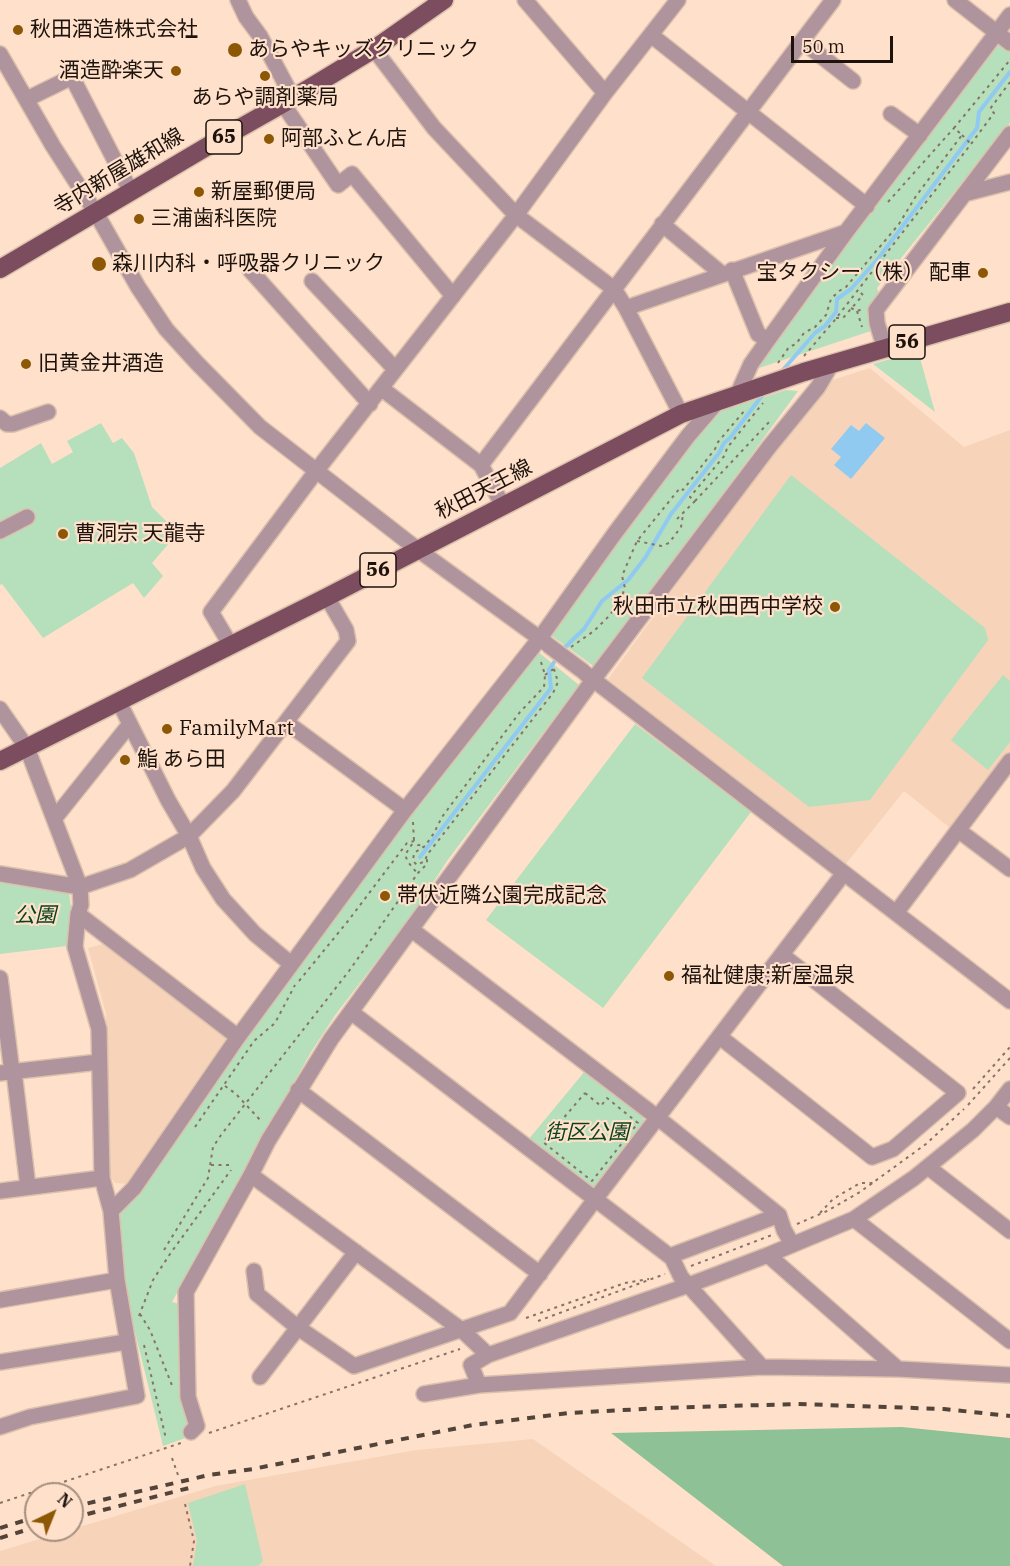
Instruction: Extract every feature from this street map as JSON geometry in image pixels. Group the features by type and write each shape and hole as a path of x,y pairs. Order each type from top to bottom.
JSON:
{"main road":[{"name":"寺内新屋雄和線","path":"0,269 288,101 374,48 444,0"},
{"name":"秋田天王線","path":"0,761 327,597 681,414 719,400 742,401 764,392 801,368 831,365 1010,312"}],"street":[{"path":"238,0 246,17 260,36 288,101 338,185 352,174 453,296"},
{"path":"525,0 605,93"},
{"path":"230,644 211,612 316,470 516,215 605,93 678,0"},
{"path":"481,465 833,0"},
{"path":"955,0 1003,37"},
{"path":"742,401 751,364 846,232 874,207 920,135 1003,37 1010,15"},
{"path":"651,35 874,207"},
{"path":"802,41 853,81"},
{"path":"374,48 434,128 516,215 614,289 681,414"},
{"path":"0,54 138,287 166,328 260,427 417,549 544,641 1010,1001"},
{"path":"27,99 72,77 131,192"},
{"path":"891,114 920,135"},
{"path":"885,349 877,323 876,310 1010,134"},
{"path":"964,194 1010,182"},
{"path":"662,224 727,272 758,334 768,340"},
{"path":"626,308 846,232"},
{"path":"250,270 370,404"},
{"path":"312,281 395,369"},
{"path":"191,1432 196,1426 188,1397 186,1292 298,1090 331,1039 412,930 588,676 818,387 831,365"},
{"path":"381,388 481,465 503,506"},
{"path":"111,1211 134,1188 291,964 544,641 615,533 688,436 719,400"},
{"path":"0,418 7,424 13,424 48,412"},
{"path":"0,531 27,517"},
{"path":"0,874 80,887 129,870 189,836 232,791 348,641 346,630 327,597"},
{"path":"118,702 189,836 203,868 224,899 255,934 291,964"},
{"path":"0,709 27,748 80,887 81,905 75,947 99,1029 102,1178 111,1211 117,1280 137,1395 30,1418 0,1427"},
{"path":"286,722 409,814"},
{"path":"54,819 130,724"},
{"path":"896,914 1010,761"},
{"path":"958,830 1010,869"},
{"path":"254,1271 257,1294 297,1327 354,1366 463,1331 510,1313 844,873"},
{"path":"78,914 238,1037"},
{"path":"412,930 658,1118 779,1215 792,1244"},
{"path":"720,1037 872,1157 893,1149 962,1095 782,955"},
{"path":"0,978 9,1072 28,1187"},
{"path":"351,1012 670,1256 681,1277 762,1367"},
{"path":"9,1072 99,1062"},
{"path":"479,1385 471,1365 488,1355 689,1286 768,1256 854,1218 886,1199 928,1167 985,1118 1010,1089"},
{"path":"298,1090 540,1274"},
{"path":"996,1107 1010,1117"},
{"path":"928,1167 1010,1231"},
{"path":"251,1175 463,1331 488,1355"},
{"path":"0,1191 102,1178"},
{"path":"670,1256 779,1215"},
{"path":"854,1218 1010,1341"},
{"path":"260,1377 356,1252"},
{"path":"768,1256 898,1369"},
{"path":"0,1300 117,1280"},
{"path":"0,1362 126,1342"},
{"path":"424,1394 479,1385 762,1367 898,1369 1010,1375"}],"path":[{"path":"874,207 954,128 1010,60"},
{"path":"801,368 994,113 990,109 1010,82"},
{"path":"954,128 971,144"},
{"path":"777,365 789,347 796,344 804,333 815,327 825,315 831,299 846,287 899,224 916,196 962,135"},
{"path":"837,318 843,318 862,294 858,290"},
{"path":"851,308 857,311 869,307"},
{"path":"857,311 862,327"},
{"path":"694,501 690,497 724,455 764,392"},
{"path":"566,653 610,615 625,588 622,576 637,541 680,488 683,490 715,449 742,401"},
{"path":"677,519 773,418"},
{"path":"637,541 660,546 669,543 676,536 683,515"},
{"path":"540,659 545,675 540,693 520,712 442,817 434,833 424,846 414,853 413,861 417,865 421,864 553,693 558,682 554,669"},
{"path":"545,675 560,661"},
{"path":"409,814 414,841 424,846"},
{"path":"414,841 405,855 418,873"},
{"path":"193,1130 255,1041 274,1023 296,984 348,921 399,852 407,843 414,841"},
{"path":"164,1250 208,1178 213,1147 355,963 418,873 427,864 427,855"},
{"path":"985,1118 962,1095 1010,1047"},
{"path":"225,1086 262,1122"},
{"path":"585,1093 601,1106 607,1098 638,1124 592,1181 543,1142 585,1093"},
{"path":"211,1165 230,1165"},
{"path":"138,1319 153,1280 231,1170"},
{"path":"818,1215 833,1199 860,1184 873,1183"},
{"path":"524,1318 625,1283 654,1278"},
{"path":"568,1303 570,1309"},
{"path":"134,1309 150,1330 175,1394"},
{"path":"143,1341 166,1439"},
{"path":"172,1458 178,1475"},
{"path":"185,1504 194,1541 190,1566"}],"shaded area":[{"name":"秋田市立秋田西中学校","path":"870,368 964,447 1010,430 1010,752 950,828 904,791 845,865 608,679 764,465 832,380"},
{"path":"103,944 232,1039 130,1184 115,1183 105,1170 106,1014 88,948"},
{"path":"533,1439 716,1566 0,1566 0,1551 30,1542 84,1542 84,1526 215,1486 416,1450"}],"green space":[{"path":"997,32 1010,42 1010,123 877,288 883,305 880,328 759,368 757,362"},
{"path":"918,351 935,412 873,364"},
{"path":"786,390 798,391 596,668 548,633 613,545 718,412"},
{"path":"101,423 113,443 122,438 134,453 152,507 178,533 152,563 163,576 144,598 133,583 43,638 2,584 0,585 0,468 41,443 52,464 73,452 67,441"},
{"path":"791,475 985,628 988,640 870,800 809,807 642,678"},
{"path":"537,651 579,685 447,861 413,914 336,1014 311,1052 172,1302 183,1305 180,1370 183,1393 193,1425 188,1437 163,1446 123,1283 118,1210 419,803"},
{"path":"1003,675 1010,681 1010,742 988,770 951,740"},
{"path":"635,724 751,812 603,1008 486,920"},
{"name":"公園","path":"0,879 62,888 69,893 71,907 67,946 0,954"},
{"name":"街区公園","path":"585,1071 643,1116 645,1125 596,1188 589,1189 528,1140"},
{"path":"902,1427 1010,1438 1010,1566 783,1566 611,1433"},
{"path":"245,1484 263,1561 258,1566 193,1566 197,1541 188,1503"}],"water":[{"path":"866,423 885,438 851,479 834,465 841,457 831,449 851,425 859,431"}],"waterway":[{"path":"782,371 836,312 837,299 851,289 877,260 977,128 979,112 1010,72"},
{"path":"562,650 584,629 602,601 628,580 645,558 671,514 764,393"},
{"path":"420,857 551,688 549,670 558,656"}],"railway":[{"path":"84,1504 209,1475 253,1469 473,1425 568,1413 797,1404 944,1409 1010,1416"},
{"path":"84,1515 189,1488"},
{"path":"0,1528 24,1521"},
{"path":"0,1538 24,1531"}],"place":[{"name":"秋田酒造株式会社","path":"18,30"},
{"name":"あらやキッズクリニック","path":"235,50"},
{"name":"酒造酔楽天","path":"176,71"},
{"name":"あらや調剤薬局","path":"265,76"},
{"name":"阿部ふとん店","path":"269,139"},
{"name":"新屋郵便局","path":"199,192"},
{"name":"三浦歯科医院","path":"139,219"},
{"name":"森川内科・呼吸器クリニック","path":"99,264"},
{"name":"宝タクシー（株） 配車","path":"983,273"},
{"name":"旧黄金井酒造","path":"26,364"},
{"name":"曹洞宗 天龍寺","path":"63,534"},
{"name":"秋田市立秋田西中学校","path":"835,607"},
{"name":"FamilyMart","path":"167,729"},
{"name":"鮨 あら田","path":"125,760"},
{"name":"帯伏近隣公園完成記念","path":"385,896"},
{"name":"福祉健康;新屋温泉","path":"669,976"}]}
